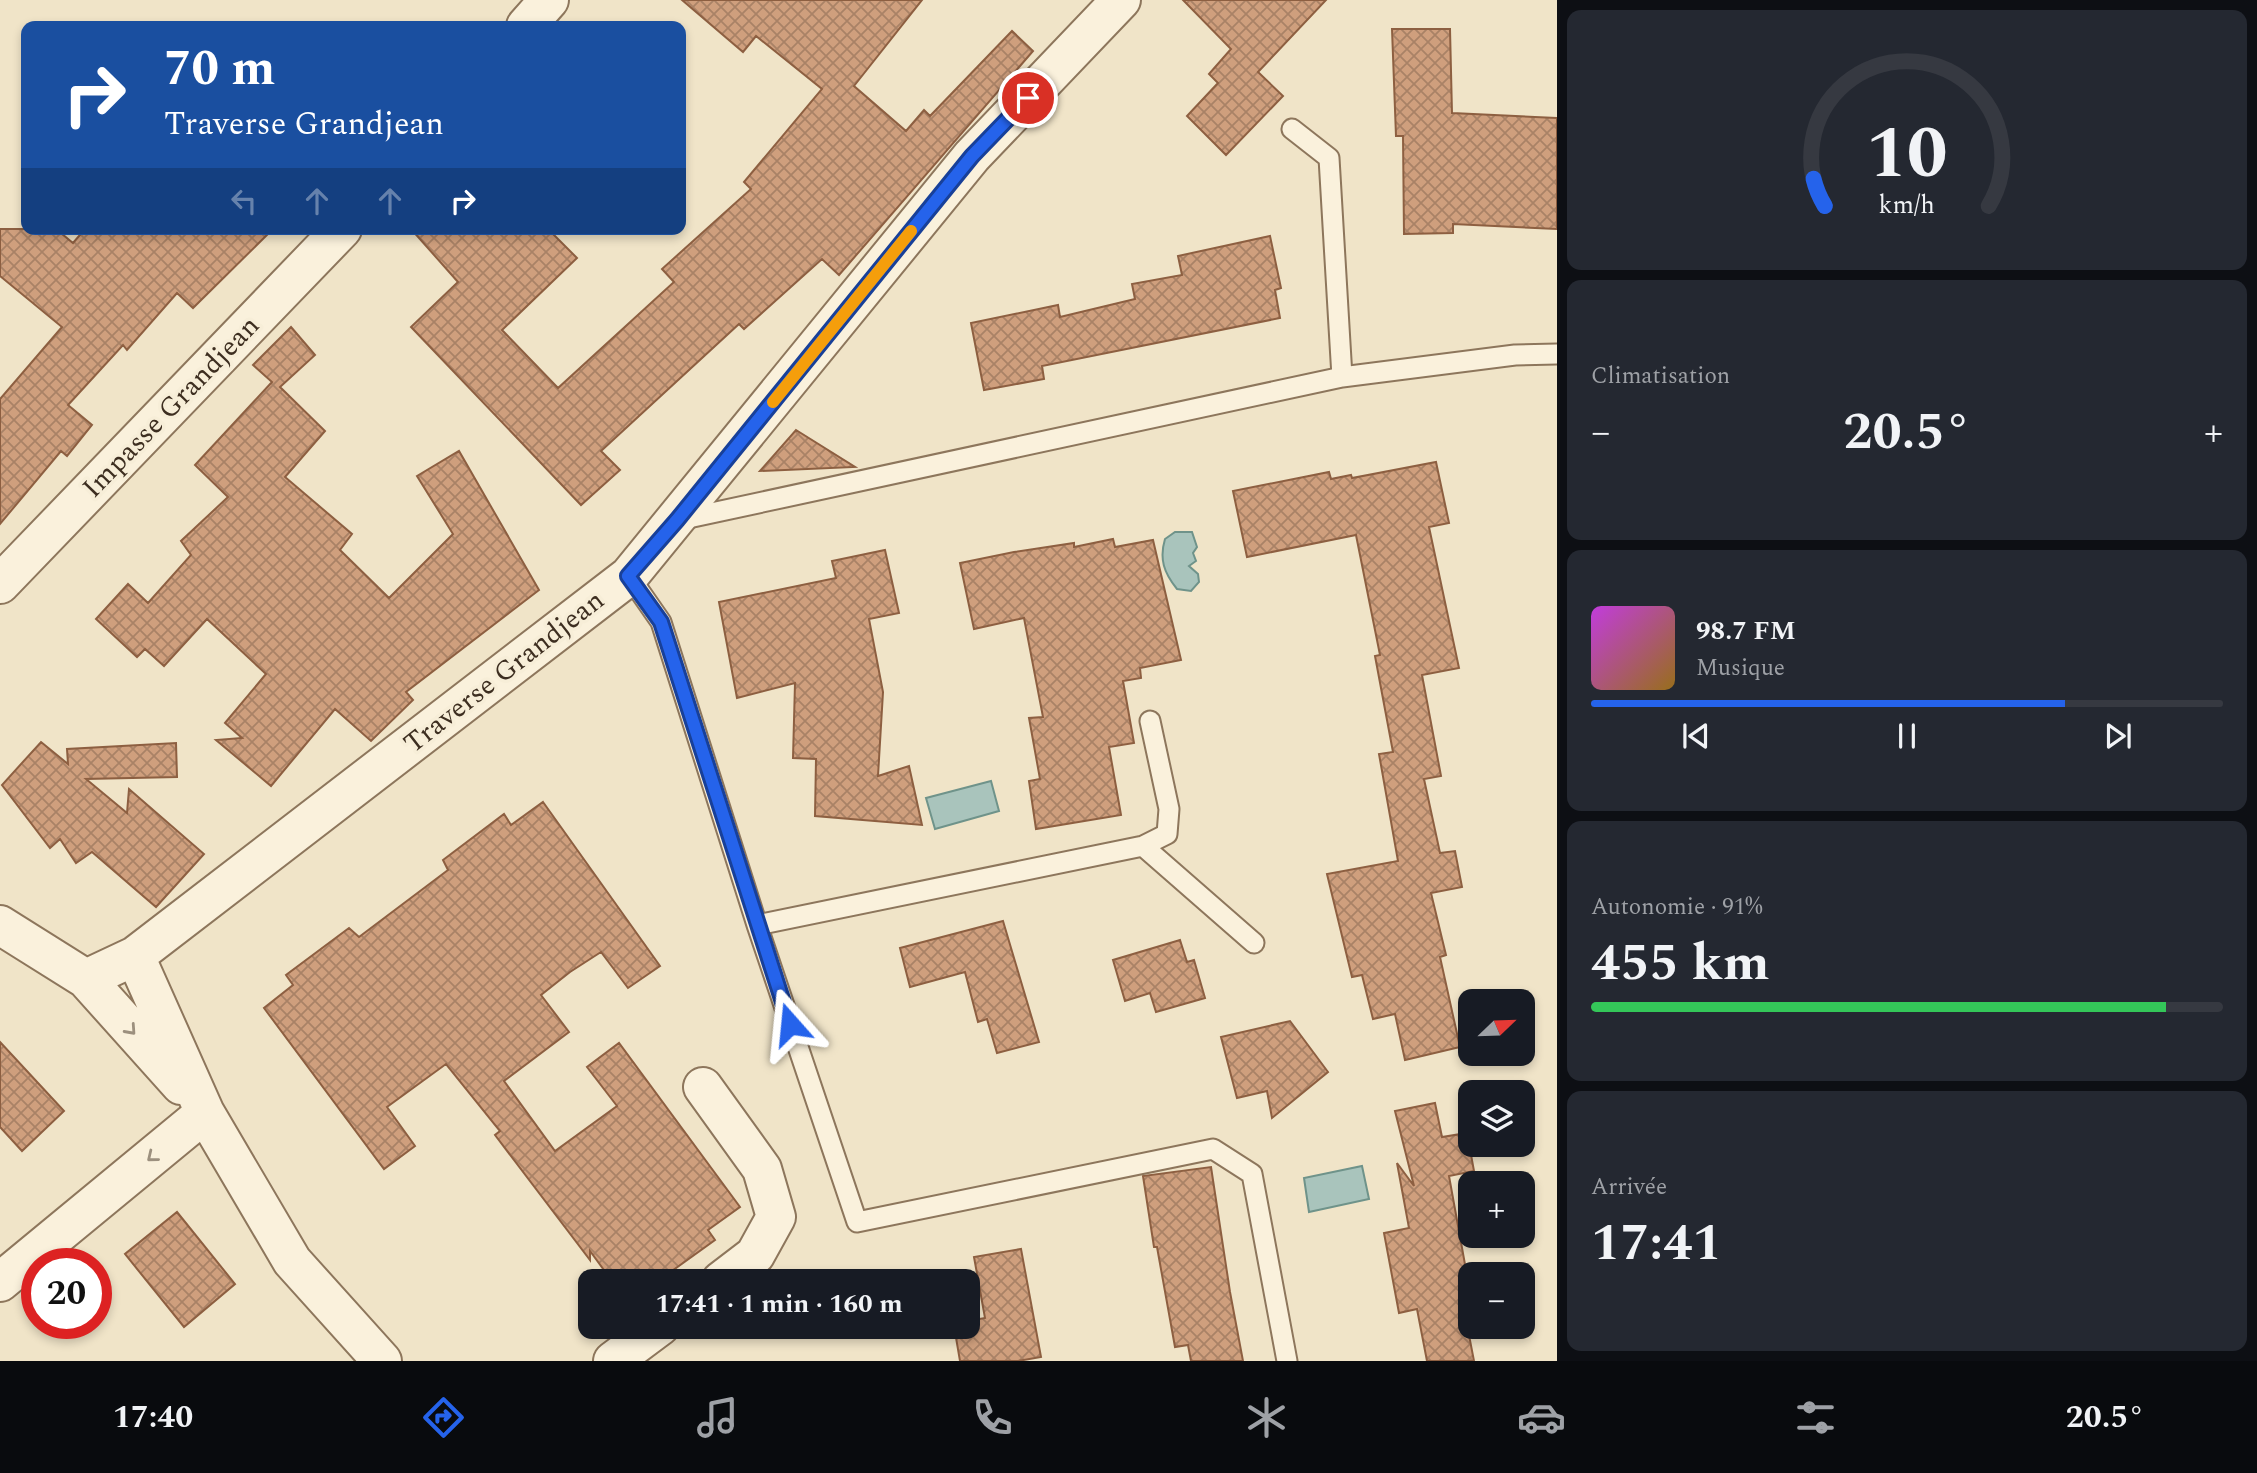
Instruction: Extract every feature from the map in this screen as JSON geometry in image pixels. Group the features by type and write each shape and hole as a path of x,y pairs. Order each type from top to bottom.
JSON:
{"street":[{"path":"530,21 549,0"},
{"name":"Traverse Grandjean","path":"86,979 135,956 628,576 677,520 972,156 1121,0"},
{"name":"Impasse Grandjean","path":"0,584 336,235"},
{"path":"0,925 86,979 205,1113"},
{"path":"135,956 205,1113 292,1261 382,1361"},
{"path":"704,1087 762,1169 775,1217 755,1255 736,1269"},
{"path":"0,1282 205,1113"},
{"path":"613,1361 643,1339"}],"lane":[{"path":"1292,129 1329,159 1342,377"},
{"path":"677,520 1342,377 1515,355 1557,354"},
{"path":"628,576 661,622 757,925 857,1223 1213,1149 1252,1174 1287,1361"},
{"path":"757,925 1143,846 1167,834 1169,809 1150,722"},
{"path":"1143,846 1254,943"}],"water":[{"path":"1175,532 1192,532 1197,547 1193,553 1196,561 1189,566 1198,574 1199,582 1191,591 1177,589 1164,566 1165,539"},
{"path":"991,781 999,811 935,829 926,798"},
{"path":"1362,1166 1369,1199 1309,1212 1304,1178"}],"building":[{"path":"682,0 922,0 854,86 906,131 924,110 930,116 1012,31 1033,51 839,275 822,259 744,329 739,324 601,451 620,470 581,505 411,327 458,282 416,235 554,235 577,258 502,330 558,388 674,282 662,269 751,189 744,182 822,89 756,36 743,52"},
{"path":"1183,0 1326,0 1258,72 1283,96 1226,155 1187,116 1218,83 1209,74 1231,49"},
{"path":"1392,29 1450,29 1452,113 1557,118 1557,229 1453,224 1453,233 1404,234 1403,136 1396,136"},
{"path":"0,229 21,229 21,235 63,235 73,243 80,235 267,235 193,308 177,293 127,350 123,345 68,405 92,425 67,456 61,451 0,524 0,399 62,327 0,276"},
{"path":"1270,236 1281,288 1275,290 1280,318 1042,366 1044,379 984,390 971,323 1058,305 1060,317 1135,299 1132,284 1182,275 1178,256"},
{"path":"291,327 315,355 280,387 325,431 285,477 352,534 340,550 389,598 453,534 417,476 459,451 539,590 406,692 413,700 371,741 335,709 271,786 216,740 242,738 225,723 266,674 207,619 164,666 145,649 137,657 96,619 128,584 148,603 191,555 181,541 228,497 195,465 272,382 253,365"},
{"path":"796,430 855,467 760,471"},
{"path":"1436,462 1449,523 1429,527 1459,668 1422,675 1441,776 1424,779 1440,853 1455,851 1462,887 1431,893 1446,955 1440,957 1458,1047 1405,1060 1395,1014 1373,1019 1362,975 1352,977 1327,874 1398,861 1379,754 1393,752 1375,656 1380,655 1356,535 1247,557 1233,491 1329,472 1331,479 1351,475 1352,478"},
{"path":"1113,539 1115,547 1153,540 1181,660 1140,668 1141,678 1123,681 1134,743 1109,747 1121,815 1036,829 1029,781 1040,779 1029,718 1043,717 1024,618 974,629 960,563 1014,552 1074,543 1074,547"},
{"path":"885,550 899,613 869,619 883,692 878,776 909,766 922,825 815,816 816,759 793,758 795,683 737,698 719,602 836,578 832,561"},
{"path":"41,742 68,764 67,749 176,743 177,777 86,779 127,813 129,789 204,854 156,907 92,852 76,863 60,839 50,848 2,785"},
{"path":"543,802 660,966 628,988 601,952 570,972 541,995 569,1032 504,1081 555,1151 617,1106 587,1067 619,1043 740,1207 708,1230 715,1240 675,1269 603,1269 590,1251 590,1260 495,1135 500,1131 446,1064 387,1107 415,1146 384,1169 264,1008 293,985 286,975 349,928 359,937 448,870 443,860 504,814 511,825"},
{"path":"1003,921 1039,1042 997,1053 987,1019 978,1022 965,972 910,987 900,948"},
{"path":"1180,940 1187,962 1194,960 1205,998 1156,1012 1150,993 1125,1001 1113,960"},
{"path":"1290,1021 1328,1072 1272,1118 1267,1091 1237,1098 1221,1037"},
{"path":"0,1042 64,1111 22,1151 0,1127"},
{"path":"1435,1103 1442,1137 1458,1134 1458,1157 1471,1157 1474,1171 1458,1171 1458,1174 1449,1176 1458,1226 1458,1248 1462,1248 1465,1262 1458,1262 1458,1339 1470,1339 1474,1361 1427,1361 1417,1309 1399,1313 1384,1233 1409,1228 1397,1163 1414,1186 1395,1111"},
{"path":"1211,1167 1243,1361 1191,1361 1188,1345 1175,1347 1157,1247 1154,1247 1143,1176"},
{"path":"177,1212 235,1284 184,1327 125,1254"},
{"path":"1021,1249 1041,1357 1018,1361 960,1361 956,1339 980,1339 980,1319 985,1318 980,1290 980,1269 976,1269 974,1257"}],"slow traffic":[{"path":"773,402 911,231"}],"route":[{"path":"790,1024 661,622 628,576 677,520 972,156 1028,98"}]}
